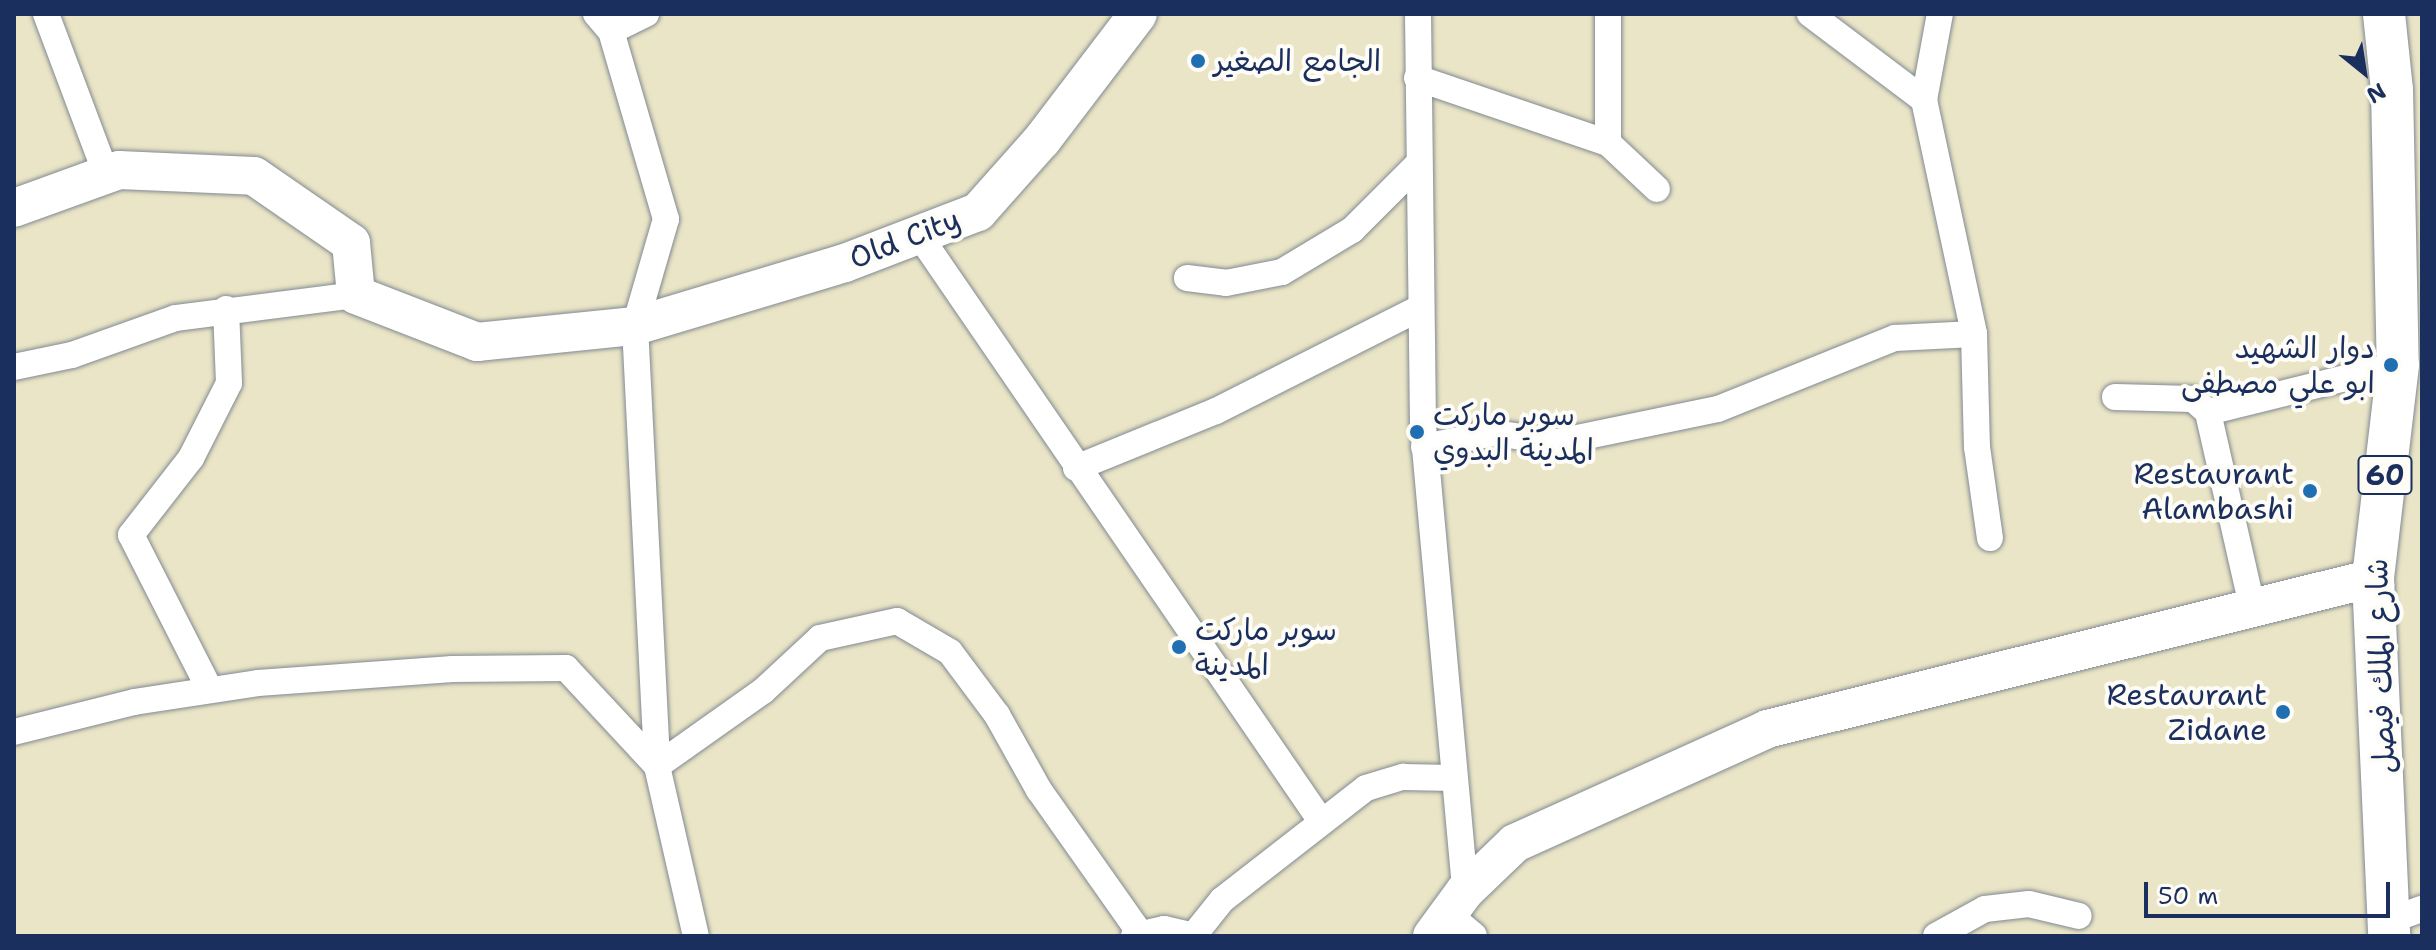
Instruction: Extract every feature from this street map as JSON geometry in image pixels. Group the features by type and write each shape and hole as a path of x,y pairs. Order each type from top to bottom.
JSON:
{"main road":[{"name":"شارع الملك فيصل","path":"2384,14 2410,363 2373,578 2401,922"}],"street":[{"path":"46,14 106,174"},
{"path":"646,14 604,22 666,219 635,326 657,766 696,936"},
{"name":"Old City","path":"356,295 477,342 635,326 845,263 984,206 1138,14"},
{"path":"1418,14 1417,165 1424,447 1453,778 1454,919"},
{"path":"1608,14 1608,143"},
{"path":"1810,14 1924,100"},
{"path":"1940,14 1924,100 1974,334 1977,447 1990,538"},
{"path":"1417,78 1608,143 1657,189"},
{"path":"1187,278 1244,281 1282,272 1352,230 1417,165"},
{"path":"14,208 119,170 262,179 351,243 356,295 226,309 147,325 72,355 14,367"},
{"path":"919,235 1321,821"},
{"path":"1076,468 1216,411 1420,308"},
{"path":"210,690 131,535 191,458 229,383 226,309"},
{"path":"1424,447 1494,433 1558,442 1718,409 1895,338 1974,334"},
{"path":"2208,412 2410,363"},
{"path":"2115,397 2193,399 2208,412 2252,606"},
{"path":"1454,919 1515,843 1767,729 2373,578"},
{"path":"657,766 763,691 820,638 897,621 950,652 997,715 1039,790 1137,934 1176,929 1194,936 1222,900 1321,821 1387,779 1453,778"},
{"path":"14,732 210,690 345,674 566,668 657,766"},
{"path":"1936,936 1985,909 2029,904 2079,916"}],"place":[{"name":"الجامع الصغير","path":"1198,61"},
{"name":"دوار الشهيد ابو علي مصطفى","path":"2391,365"},
{"name":"سوبر ماركت المدينة البدوي","path":"1417,432"},
{"name":"Restaurant Alambashi","path":"2310,491"},
{"name":"سوبر ماركت المدينة","path":"1179,647"},
{"name":"Restaurant Zidane","path":"2283,712"}]}
